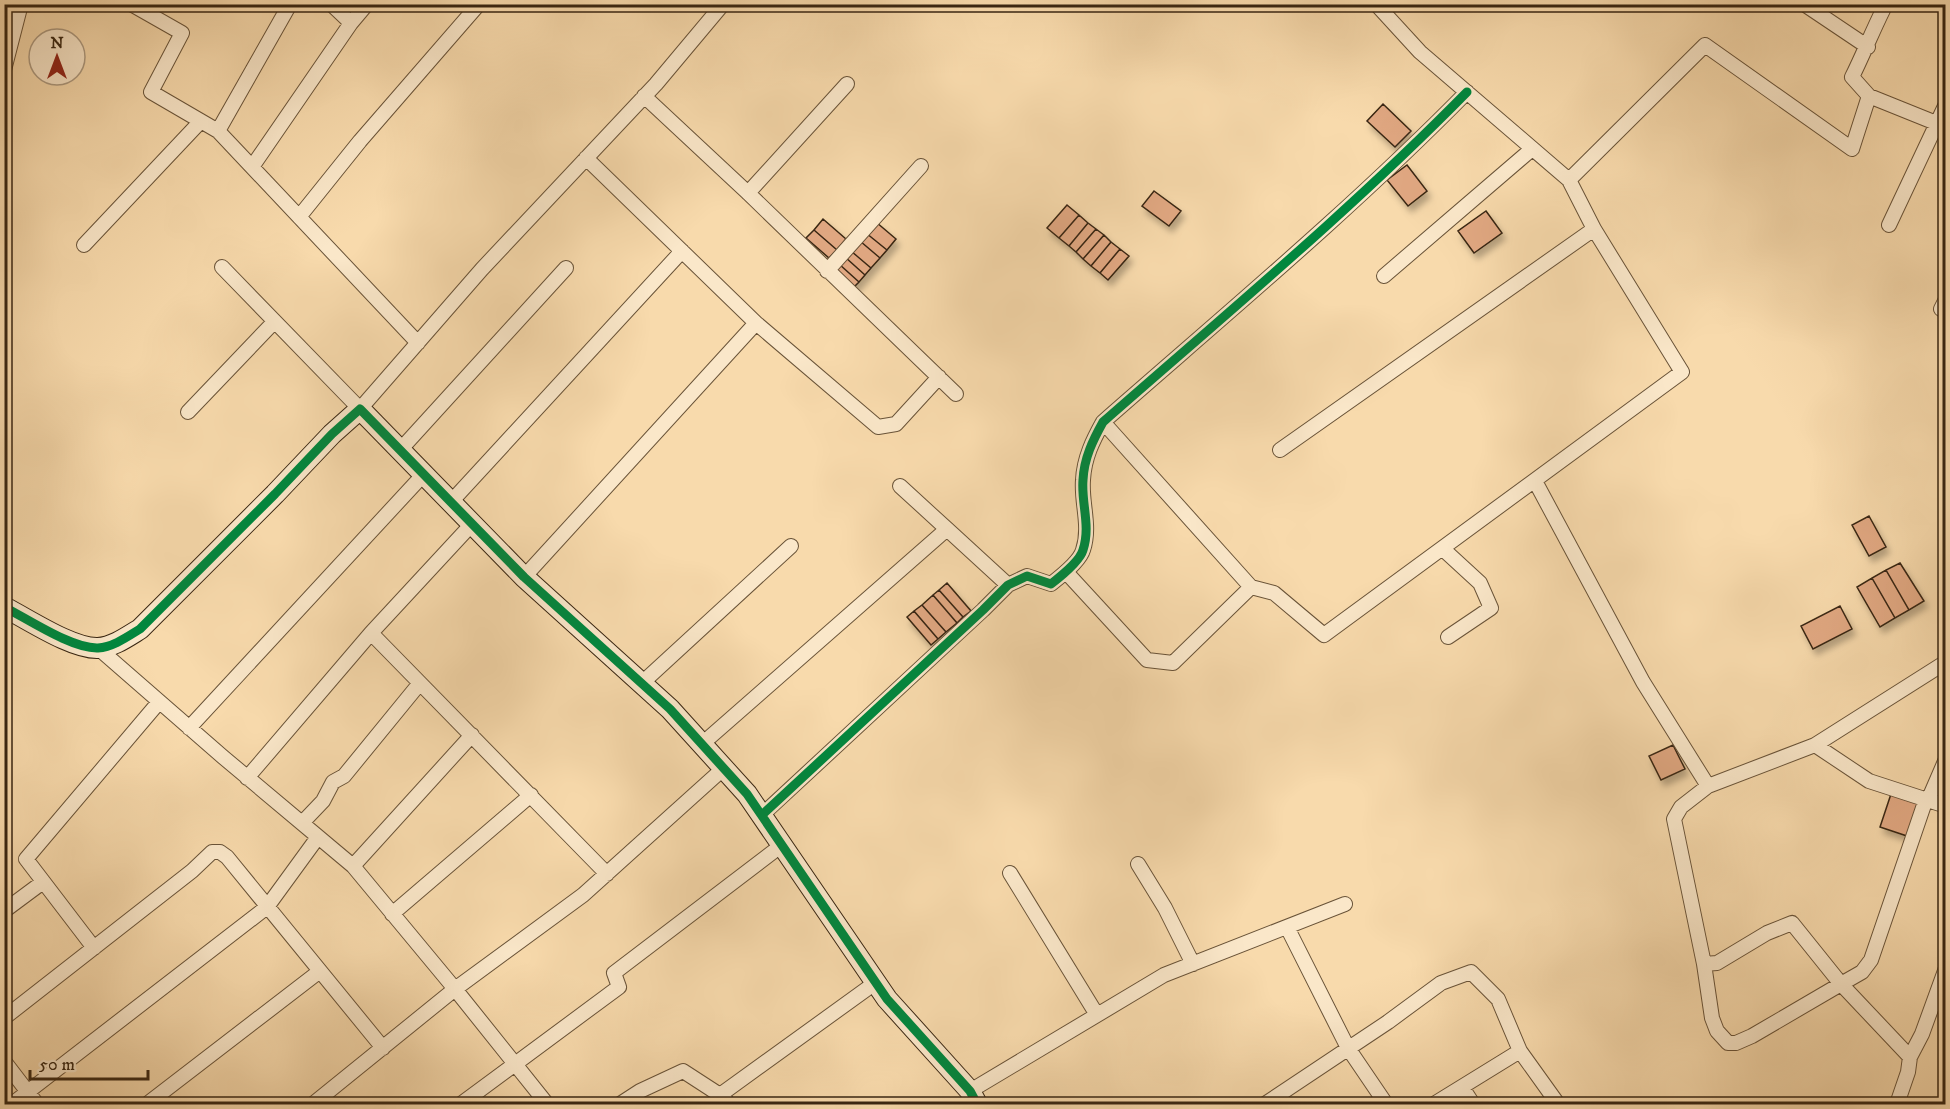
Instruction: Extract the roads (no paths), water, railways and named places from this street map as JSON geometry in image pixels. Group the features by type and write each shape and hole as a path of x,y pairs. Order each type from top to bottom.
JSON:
{"street":[{"path":"4,70 21,4"},
{"path":"131,4 182,33 152,92 218,131 418,343"},
{"path":"218,131 290,4"},
{"path":"331,4 351,23"},
{"path":"252,167 351,23 367,4"},
{"path":"299,217 360,141 478,4"},
{"path":"4,607 74,644 98,648 118,643 140,629 332,434 360,409 482,269 644,96 723,4"},
{"path":"1103,422 1251,587 1274,593 1324,635 1682,372 1594,229 1569,180 1420,52 1376,4"},
{"path":"1804,4 1868,47"},
{"path":"1883,10 1870,34 1868,47 1851,77 1869,96 1941,125"},
{"path":"1569,180 1705,45 1851,149 1869,96"},
{"path":"748,193 847,84"},
{"path":"762,815 1008,585 1027,576 1052,584 1066,572 1083,552 1087,522 1083,480 1089,448 1103,422 1388,171 1467,92"},
{"path":"644,96 956,394"},
{"path":"1889,225 1941,125 1946,104"},
{"path":"84,245 201,121"},
{"path":"1384,276 1532,149"},
{"path":"586,158 756,323 878,427 896,424 939,377"},
{"path":"827,271 921,166"},
{"path":"1280,450 1594,229"},
{"path":"450,503 682,251"},
{"path":"222,267 524,577 670,709 724,768 762,815 887,999 974,1098 1097,1015 1164,975 1345,904"},
{"path":"401,449 566,268"},
{"path":"188,412 274,322"},
{"path":"524,577 756,323"},
{"path":"189,728 424,474"},
{"path":"1535,481 1643,682 1708,786"},
{"path":"900,486 1008,585"},
{"path":"247,778 371,633 472,524"},
{"path":"702,744 947,529"},
{"path":"642,683 791,546"},
{"path":"1443,549 1480,583 1491,608 1448,637"},
{"path":"1066,572 1147,660 1173,663 1251,587"},
{"path":"371,633 607,874"},
{"path":"98,648 247,778 353,866 547,1104"},
{"path":"1946,662 1815,745 1708,786 1681,807 1674,819 1704,964 1712,1018 1717,1031 1728,1043 1736,1043 1752,1036 1862,972 1870,960 1926,800 1930,796 1946,759"},
{"path":"302,823 323,801 333,782 344,776 420,683"},
{"path":"94,948 26,859 159,702"},
{"path":"353,866 472,735"},
{"path":"1815,745 1869,781 1946,806"},
{"path":"313,1104 455,989 583,895 724,768"},
{"path":"392,914 531,795"},
{"path":"12,1104 267,907 318,837"},
{"path":"461,1104 619,987 614,973 783,845"},
{"path":"4,1018 192,871 212,852 220,852 227,857 382,1048"},
{"path":"1138,864 1166,908 1193,964"},
{"path":"1010,873 1097,1015"},
{"path":"4,911 43,882"},
{"path":"1704,964 1717,963 1767,933 1792,923 1841,984 1910,1057"},
{"path":"1287,927 1348,1048 1386,1104"},
{"path":"1897,1104 1908,1072 1910,1057 1922,1034 1946,968"},
{"path":"147,1104 320,972"},
{"path":"1264,1104 1441,983 1471,972 1498,999 1520,1051 1558,1104"},
{"path":"620,1104 640,1091 682,1071 724,1100 875,982"},
{"path":"1434,1104 1520,1051"},
{"path":"4,1061 37,1104"},
{"path":"1462,1087 1473,1104"}]}
